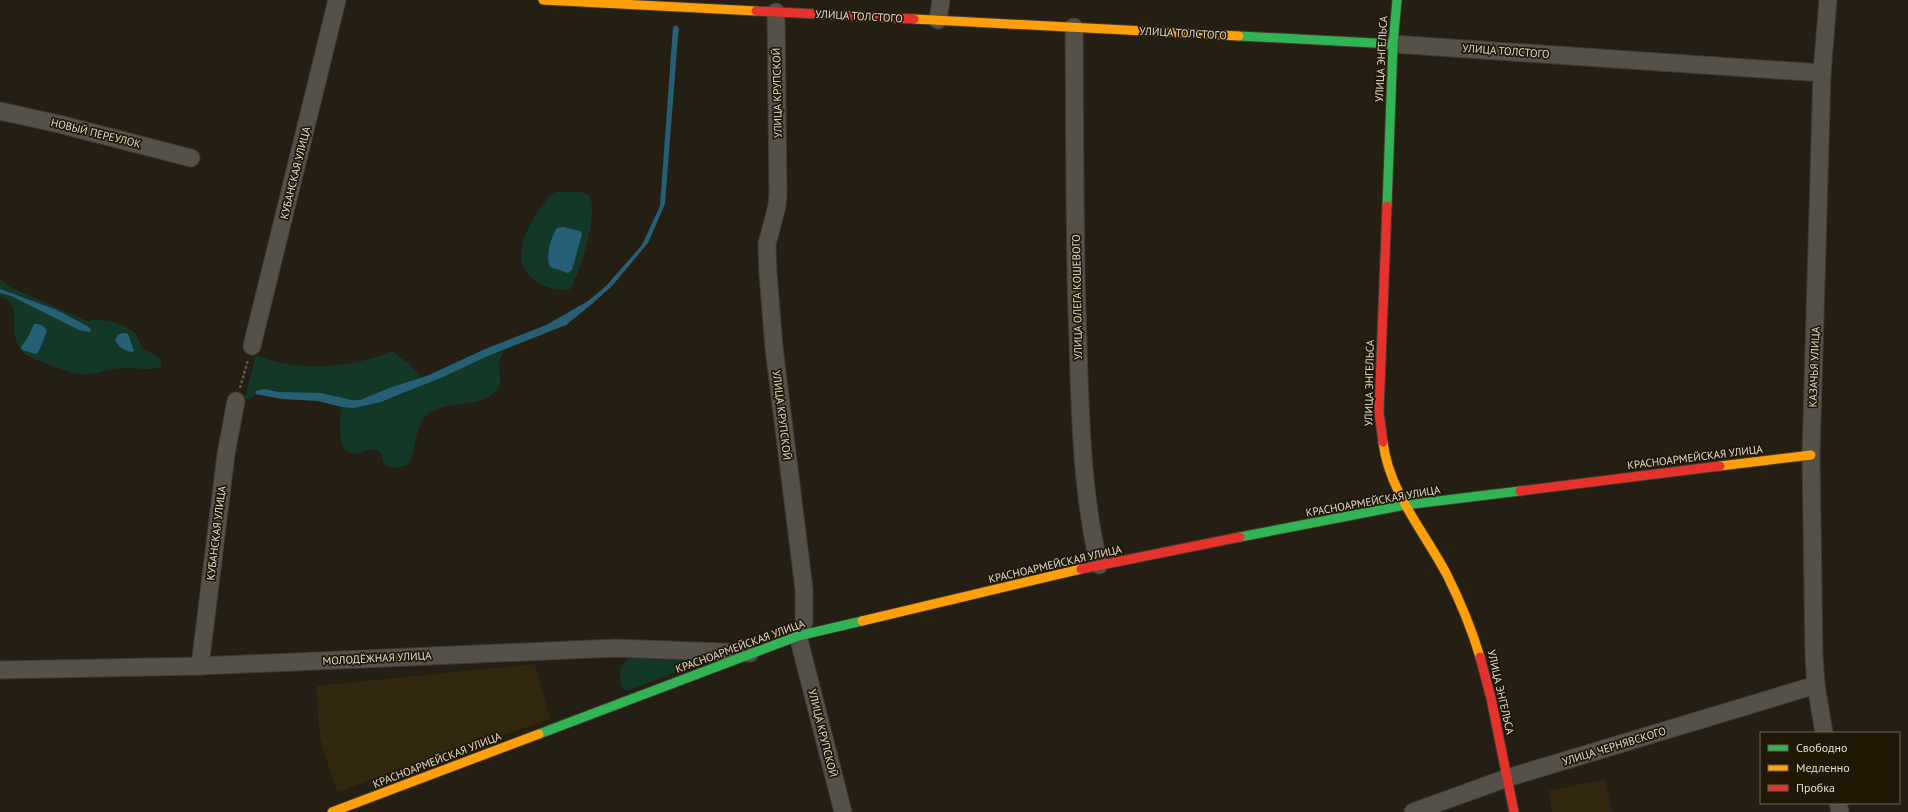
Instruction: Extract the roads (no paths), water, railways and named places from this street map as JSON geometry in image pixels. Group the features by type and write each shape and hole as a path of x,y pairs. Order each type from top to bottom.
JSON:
{"street":[{"name":"КУБАНСКАЯ УЛИЦА","path":"252,346 337,0"},
{"name":"УЛИЦА ТОЛСТОГО","path":"543,0 659,3 776,12 1392,44 1822,73"},
{"path":"938,20 940,0"},
{"name":"УЛИЦА ЭНГЕЛЬСА","path":"1397,0 1392,44 1379,412 1385,458 1394,485 1447,576 1476,643 1491,698 1514,812"},
{"name":"КАЗАЧЬЯ УЛИЦА","path":"1824,732 1816,685 1811,455 1822,73 1828,0"},
{"name":"УЛИЦА КРУПСКОЙ","path":"776,12 778,195 767,244 768,274 774,348 804,589 804,622 798,636 843,812"},
{"name":"УЛИЦА ОЛЕГА КОШЕВОГО","path":"1074,27 1076,284 1079,393 1092,538 1099,565"},
{"name":"НОВЫЙ ПЕРЕУЛОК","path":"0,111 59,124 191,158"},
{"name":"КУБАНСКАЯ УЛИЦА","path":"200,666 226,454 236,401"},
{"name":"КРАСНОАРМЕЙСКАЯ УЛИЦА","path":"332,812 798,636 1099,565 1405,505 1811,455"},
{"name":"МОЛОДЁЖНАЯ УЛИЦА","path":"0,670 200,666 615,648 754,653"},
{"name":"УЛИЦА ЧЕРНЯВСКОГО","path":"1413,812 1507,778 1816,685"}],"water":[{"path":"676,25 679,28 665,204 648,243 612,286 593,303 566,325 488,356 443,377 381,402 354,408 341,407 318,401 282,399 255,394 256,391 264,389 279,392 321,393 351,400 360,400 392,387 429,375 485,349 546,325 588,301 606,286 642,245 660,206 673,27"},
{"path":"563,227 580,231 582,234 572,270 568,273 550,267 548,258 549,247 553,236 557,228"},
{"path":"0,289 57,310 87,326 91,329 90,332 79,330 11,296 0,293"},
{"path":"34,324 42,325 47,331 39,351 36,354 22,350 21,347 27,339"},
{"path":"119,334 128,334 134,351 132,352 121,348 116,342 115,339"}]}
